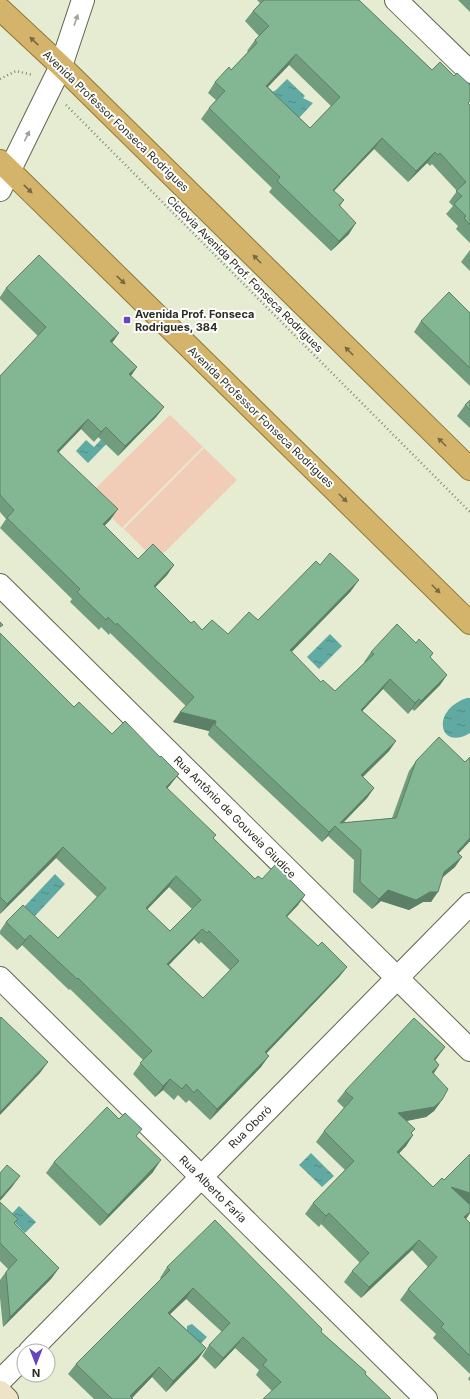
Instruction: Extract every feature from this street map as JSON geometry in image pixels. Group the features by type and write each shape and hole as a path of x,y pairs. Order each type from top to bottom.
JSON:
{"highway":[{"name":"Avenida Professor Fonseca Rodrigues","path":"0,9 60,66 470,469"},
{"name":"Avenida Professor Fonseca Rodrigues","path":"3,174 470,623"}],"main road":[{"path":"0,1392 7,1399"}],"street":[{"path":"3,174 50,89 60,66 83,0"},
{"path":"396,0 470,72"},
{"name":"Rua Antônio de Gouveia Giudice","path":"0,585 470,1050"},
{"name":"Rua Oboró","path":"38,1343 470,904"},
{"name":"Rua Alberto Faria","path":"0,978 426,1399"},
{"path":"0,1381 16,1365"}],"path":[{"name":"Ciclovia Avenida Prof. Fonseca Rodrigues","path":"0,79 16,71 34,75 50,89 470,512"}],"shaded area":[{"path":"170,415 203,447 122,528 89,495"},
{"path":"204,448 237,480 156,561 124,529"}],"water":[{"path":"287,79 305,96 303,98 313,103 299,118 271,93"},
{"path":"112,428 117,433 88,463 76,451 86,440 94,447"},
{"path":"330,634 342,646 319,669 307,657"},
{"path":"470,698 470,733 459,737 451,737 446,733 443,727 444,719 448,711 455,704"},
{"path":"55,874 65,884 35,916 24,907"},
{"path":"311,1153 334,1176 322,1187 299,1165"},
{"path":"19,1206 36,1222 25,1233 9,1217"},
{"path":"192,1324 207,1337 191,1354 187,1350 187,1326"}],"building":[{"path":"264,0 359,0 432,70 440,62 454,76 457,73 470,85 470,101 468,103 470,105 470,225 464,218 466,216 454,204 462,196 456,191 466,182 440,153 438,155 435,152 416,171 382,138 333,190 344,200 339,205 356,223 339,241 277,181 280,177 209,108 225,91 215,82 229,67 231,70 257,43 255,40 269,26 253,11","holes":["296,54 340,97 310,128 266,86"]},
{"path":"39,255 119,333 110,341 137,367 129,374 164,407 125,446 106,427 101,432 88,419 57,451 118,509 103,524 138,559 153,544 174,565 154,586 191,623 194,621 202,630 212,620 228,634 249,612 258,620 316,561 320,565 330,553 359,580 290,650 321,682 323,680 335,691 374,654 371,652 397,624 416,643 419,639 433,653 430,657 447,675 421,701 419,699 415,703 390,679 361,710 396,741 361,775 374,788 340,823 396,818 416,761 439,737 465,762 470,757 470,838 457,852 462,857 444,872 438,892 430,892 416,900 388,890 379,899 360,882 361,850 335,826 329,832 215,725 216,721 180,712 194,697 117,623 116,625 108,617 106,620 77,592 80,589 7,518 14,510 0,495 0,376 46,327 6,288"},
{"path":"449,292 470,313 470,368 421,321"},
{"path":"470,400 470,410 465,405"},
{"path":"0,633 74,707 79,702 112,734 125,721 179,774 166,787 216,835 213,838 255,879 258,876 262,879 275,865 305,895 286,916 318,946 322,942 347,967 265,1052 269,1056 217,1109 197,1089 194,1093 186,1084 182,1089 170,1079 163,1086 140,1063 152,1051 78,978 77,979 30,935 25,940 6,922 23,905 58,938 106,888 63,847 7,904 0,897","holes":["176,876 201,900 170,931 146,908","202,929 207,933 209,931 239,961 203,998 167,964"]},
{"path":"1,1017 48,1062 0,1112 0,1018"},
{"path":"414,1018 445,1047 434,1059 439,1065 432,1072 448,1089 442,1100 434,1107 398,1113 415,1129 411,1133 413,1135 397,1152 433,1187 442,1178 444,1180 470,1154 470,1193 451,1187 470,1205 470,1212 464,1217 470,1223 470,1356 441,1327 444,1324 408,1289 437,1257 419,1240 369,1287 352,1271 369,1253 329,1213 326,1216 313,1203 354,1161 324,1131 353,1098 345,1091"},
{"path":"107,1107 119,1119 125,1113 142,1129 136,1136 161,1160 108,1215 54,1162"},
{"path":"7,1165 20,1176 0,1198 0,1173"},
{"path":"0,1202 18,1219 14,1223 59,1268 10,1317 6,1272 17,1260 0,1243"},
{"path":"215,1220 322,1329 321,1332 366,1372 365,1374 391,1399 263,1399 281,1382 263,1365 267,1360 243,1337 223,1358 209,1345 230,1323 193,1288 168,1313 206,1348 173,1381 159,1367 130,1396 133,1399 112,1399 76,1364 170,1270 167,1267"}],"place":[{"name":"Avenida Prof. Fonseca Rodrigues, 384","path":"127,320"}]}
